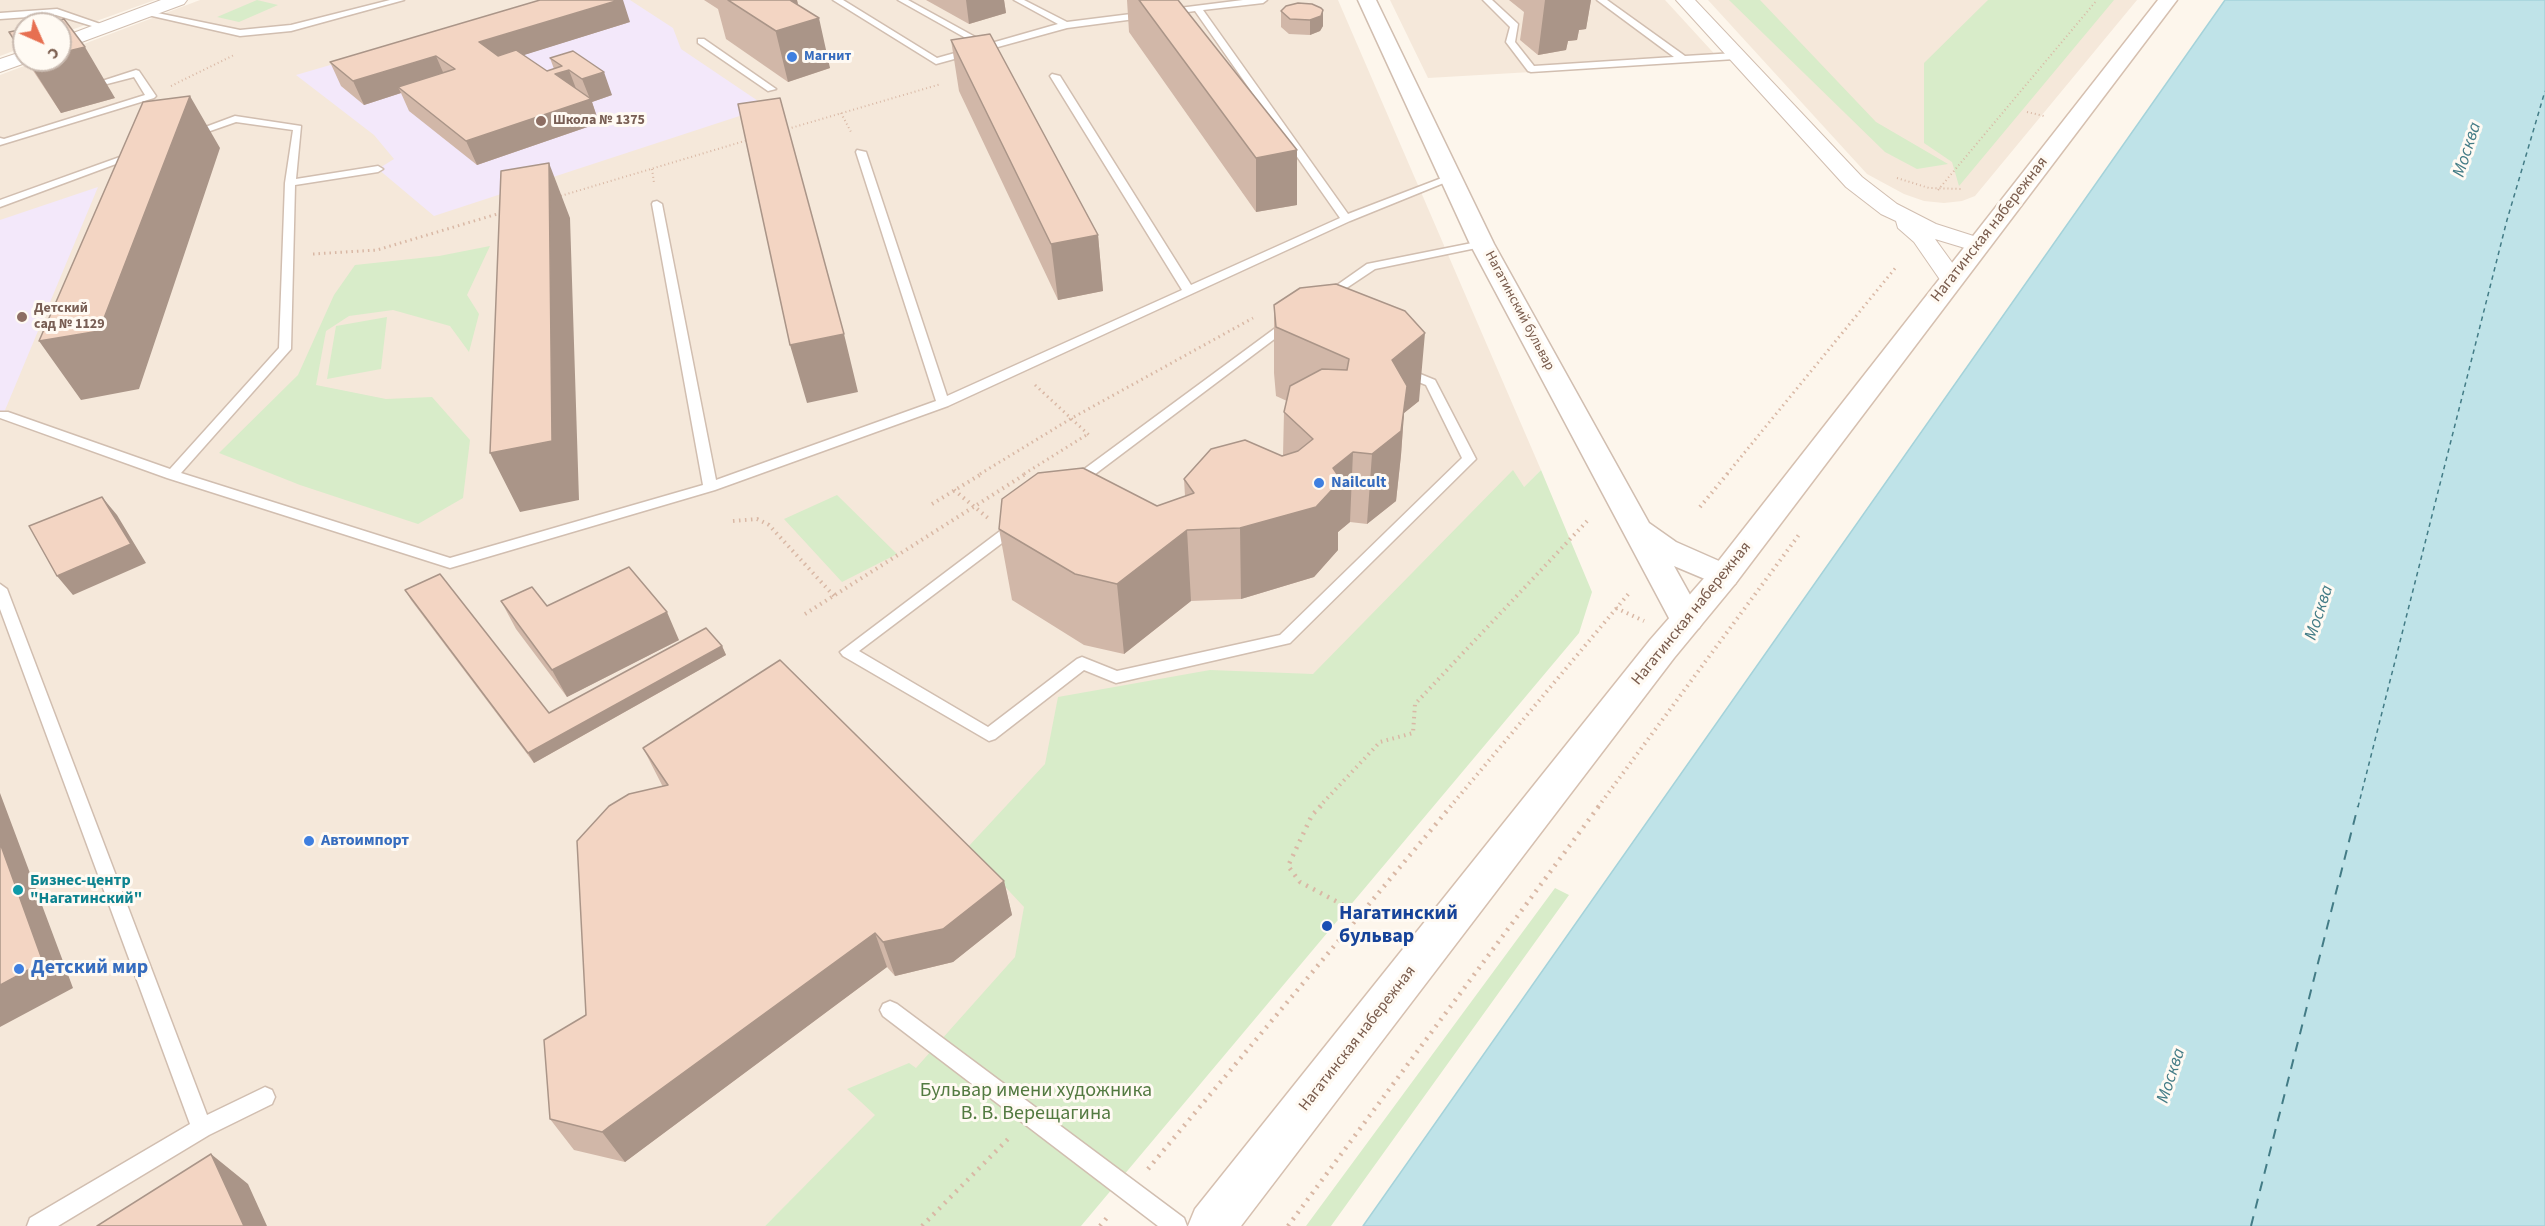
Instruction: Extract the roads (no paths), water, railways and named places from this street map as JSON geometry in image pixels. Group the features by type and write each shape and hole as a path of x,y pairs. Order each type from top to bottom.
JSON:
{"main road":[{"name":"Нагатинский бульвар","path":"1367,0 1482,244 1637,528 1665,550 1724,576"},
{"name":"Нагатинская набережная","path":"1212,1226 1687,620 1724,576 2168,0"},
{"path":"1637,528 1687,620"}],"street":[{"path":"72,39 178,0"},
{"path":"1685,0 1854,182 1922,237 1952,279"},
{"path":"1889,209 1928,229 1978,245"}],"lane":[{"path":"143,13 240,33 291,28 400,0"},
{"path":"837,0 936,61 1066,26 1263,0"},
{"path":"902,0 987,47"},
{"path":"1018,0 1066,26"},
{"path":"1161,0 1171,12"},
{"path":"1487,0 1515,26 1510,42 1531,69 1735,56"},
{"path":"1601,0 1681,58"},
{"path":"1197,9 1346,219"},
{"path":"0,16 57,12 105,27"},
{"path":"701,41 771,90"},
{"path":"0,141 3,143 151,96 136,73 107,81"},
{"path":"1055,76 1188,290"},
{"path":"172,475 285,349 290,183 298,128 235,119 179,139"},
{"path":"0,204 145,151"},
{"path":"861,152 943,402"},
{"path":"290,183 378,169"},
{"path":"3,415 172,475 450,563 710,487 943,402 1346,219 1451,178"},
{"path":"657,204 710,487"},
{"path":"1317,303 1371,266 1482,244"},
{"path":"1065,489 1295,322"},
{"path":"1028,517 848,652 989,735 1082,663 1116,677 1285,639 1469,459 1431,383 1387,364"},
{"path":"0,589 202,1128"},
{"path":"890,1010 1176,1226"},
{"path":"38,1226 202,1128 265,1097"}],"water":[{"name":"Москва","path":"2225,0 2545,0 2545,1226 1363,1226"}],"place":[{"name":"Магнит","path":"792,57"},
{"name":"Школа № 1375","path":"541,121"},
{"name":"Детский сад № 1129","path":"22,317"},
{"name":"Nailcult","path":"1319,483"},
{"name":"Автоимпорт","path":"309,841"},
{"name":"Бизнес-центр \"Нагатинский\"","path":"18,890"},
{"name":"Нагатинский бульвар","path":"1327,926"},
{"name":"Детский мир","path":"19,969"}],"park label":[{"name":"Бульвар имени художника В. В. Верещагина","path":"1036,1104"}]}
